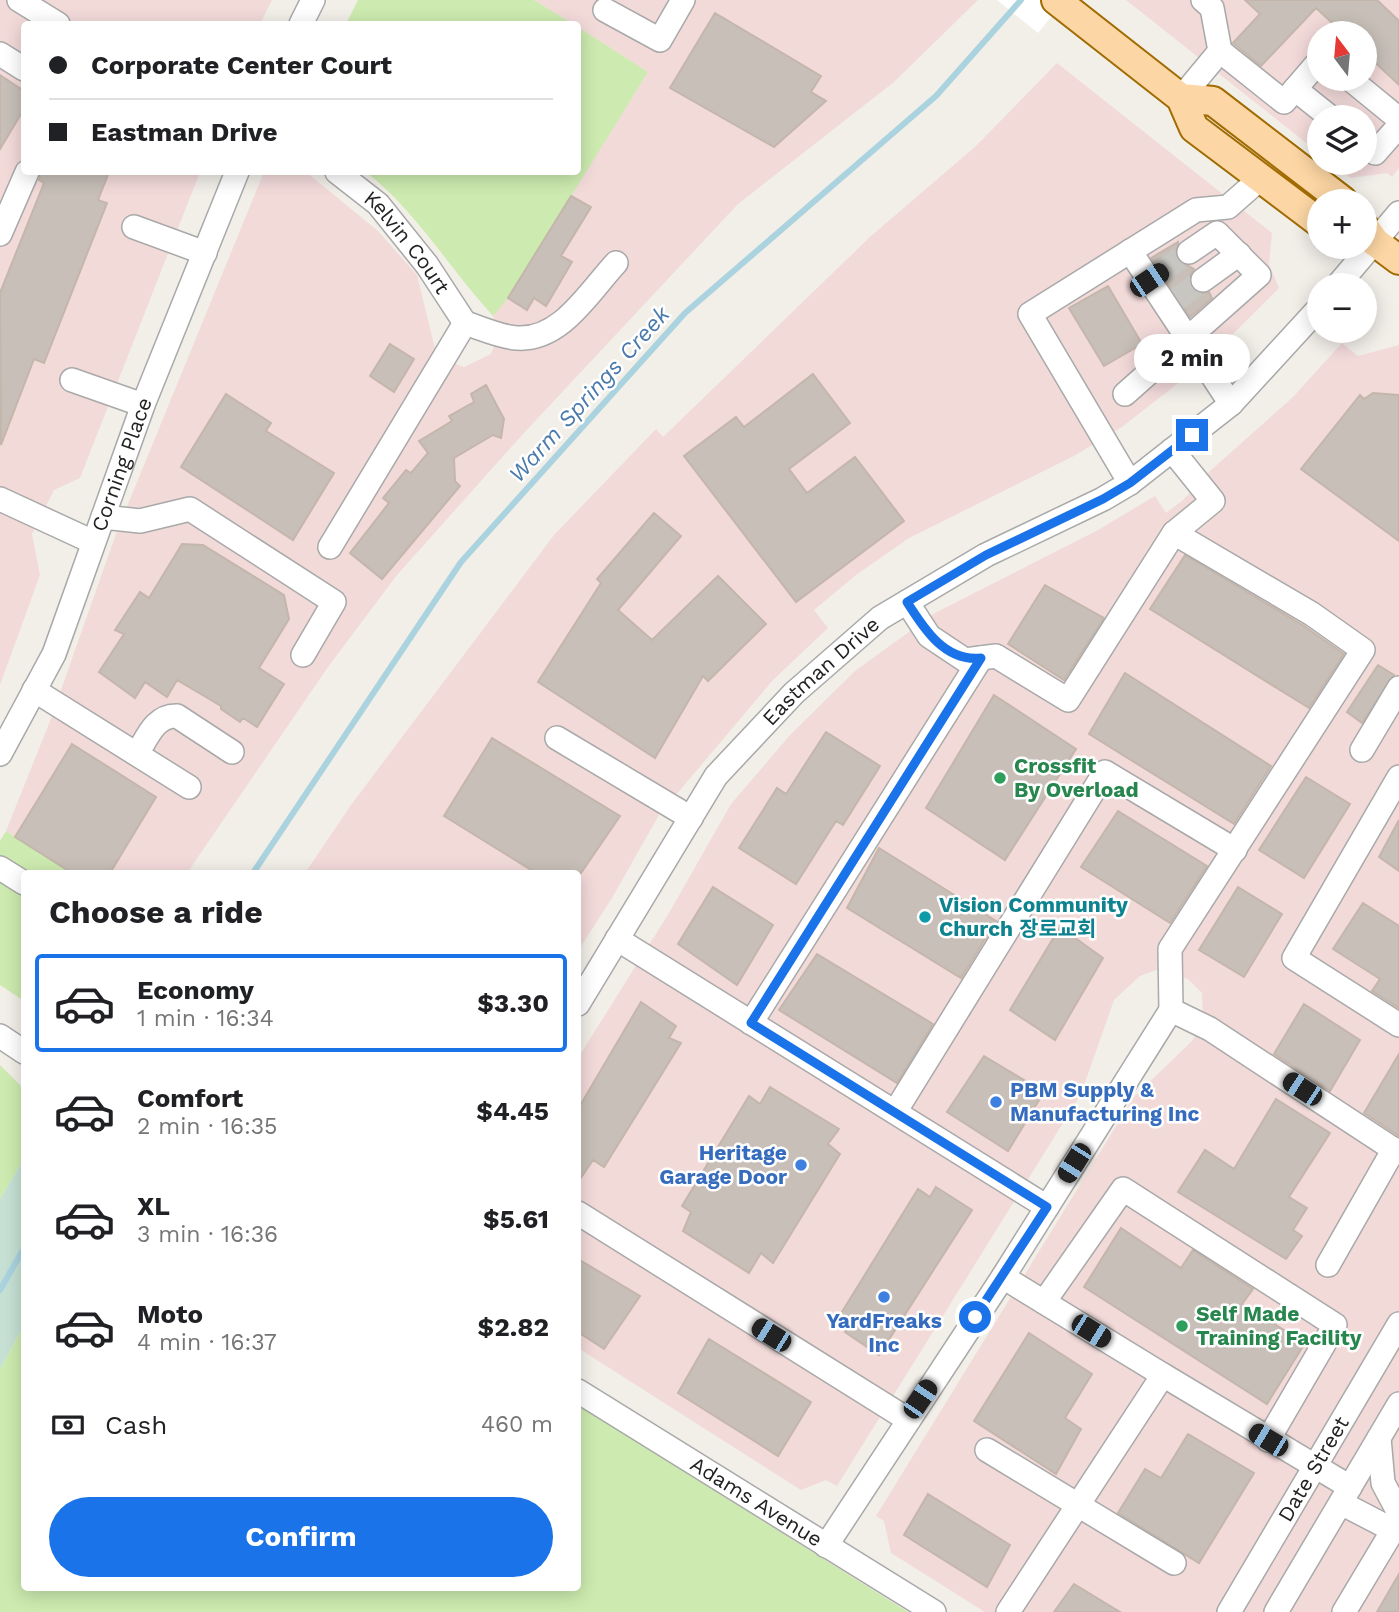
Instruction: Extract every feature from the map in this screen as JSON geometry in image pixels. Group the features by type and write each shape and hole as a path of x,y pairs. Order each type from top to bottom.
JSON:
{"main road":[{"path":"1059,2 1181,98 1194,128 1307,213"},
{"path":"1181,98 1213,101 1327,189"},
{"path":"1377,244 1399,260"}],"street":[{"path":"19,0 53,21"},
{"path":"302,21 313,0"},
{"path":"605,10 660,40 682,0"},
{"path":"1211,3 1220,51 1284,102 1307,75"},
{"path":"1181,98 1220,51"},
{"path":"0,54 21,67"},
{"path":"1295,89 1315,105"},
{"path":"1365,91 1399,119"},
{"path":"1377,151 1399,126"},
{"path":"0,234 25,175"},
{"name":"Corning Place","path":"0,754 54,654 143,405 236,175"},
{"name":"Kelvin Court","path":"341,175 378,204 427,265 465,323"},
{"path":"1130,483 1030,314 1196,210 1228,207 1261,178"},
{"path":"1377,230 1399,213"},
{"path":"134,227 205,253"},
{"path":"1125,394 1259,275 1217,233 1189,252"},
{"path":"1130,251 1155,276 1172,303 1188,340 1231,404"},
{"path":"1203,280 1238,254"},
{"path":"330,547 465,323 514,338 537,338 555,329 616,262"},
{"name":"Eastman Drive","path":"581,999 716,776 794,693 880,618 986,555 1103,499 1130,483 1231,404 1307,321"},
{"path":"72,380 143,405"},
{"path":"907,602 929,636 965,660 996,656 1068,700 1174,533 1213,501 1172,450"},
{"path":"0,499 93,542"},
{"path":"103,517 140,521 190,509 334,602 303,655"},
{"path":"827,1546 906,1419 1003,1277 1171,1010 1170,949 1363,650 1312,614 1174,533"},
{"path":"751,1023 981,658"},
{"path":"1362,750 1399,688"},
{"path":"34,690 189,787"},
{"path":"137,754 158,721 168,716 177,716 232,751"},
{"path":"557,738 691,818"},
{"path":"895,1112 1105,772 1235,850"},
{"path":"1399,777 1294,958 1399,1025"},
{"path":"0,868 21,881"},
{"path":"617,939 1047,1207"},
{"path":"1171,1010 1210,1029 1397,1151 1328,1265"},
{"path":"0,1036 21,1050"},
{"path":"1044,1302 1123,1189 1335,1325 1268,1440"},
{"path":"581,1215 906,1419"},
{"path":"1003,1277 1314,1468 1345,1495 1397,1521"},
{"name":"Date Street","path":"1229,1612 1399,1324"},
{"path":"1008,1612 1163,1375"},
{"name":"Adams Avenue","path":"581,1393 934,1612"},
{"name":"Date Street","path":"1276,1612 1399,1404"},
{"path":"1379,1438 1383,1483 1397,1521"},
{"path":"987,1450 1174,1563"},
{"path":"1344,1612 1397,1521"}],"shaded area":[{"path":"0,0 272,0 262,21 21,21 21,175 199,175 80,478 54,490 32,534 40,575 0,685"},
{"path":"534,0 978,0 894,82 738,204 523,434 397,575 328,667 189,870 67,870 6,831 50,721 117,531 263,175 310,175 378,231 417,275 437,357 464,367 491,354 499,333 493,316 648,72 581,30 581,21 567,21"},
{"path":"1126,0 1399,0 1399,168 1392,177 1387,173 1377,174 1377,105 1307,105 1307,143"},
{"path":"1057,63 1272,233 1269,264 1279,288 1204,363 1122,427 1074,456 909,538 856,575 814,610 828,628 773,680 659,815 581,946 581,870 307,870 351,805 554,535 656,429 663,437 871,236 976,146"},
{"path":"1347,175 1373,175 1351,178"},
{"path":"1342,343 1358,356 1399,345 1399,1612 985,1612 891,1553 884,1521 876,1516 1134,1097 1192,1041 1203,1022 1202,993 1188,979 1156,970 1140,976 1114,1000 1081,1094 837,1486 826,1480 801,1490 581,1350 581,1053 669,913 731,804 791,734 855,671 935,613 1098,530 1155,496 1166,513 1183,500 1210,471 1293,397"}],"green space":[{"path":"358,0 534,0 568,21 348,21"},
{"path":"581,29 648,72 508,298 493,316 417,222 369,175 581,175"},
{"path":"6,831 67,870 21,870 21,999 0,985 0,841"},
{"path":"0,1065 21,1086 21,1164 0,1199"},
{"path":"21,1164 21,1330 0,1369 0,1199"},
{"path":"21,1330 21,1591 581,1591 581,1407 908,1612 0,1612 0,1369"}],"pier":[{"path":"997,0 1065,0 1038,33"}],"building":[{"path":"1245,0 1377,0 1399,21 1399,85 1377,64 1377,21 1330,21 1316,8 1261,66 1233,43 1260,14"},
{"path":"715,13 821,76 811,92 826,101 774,147 670,88"},
{"path":"0,75 21,89 21,114 0,149"},
{"path":"40,175 108,175 98,200 107,203 44,363 34,359 1,445 0,293 44,183 39,180"},
{"path":"571,196 591,207 561,256 572,262 546,306 534,298 527,310 508,298"},
{"path":"1178,242 1177,259 1194,269 1190,275 1191,288 1198,293 1209,292 1212,298 1190,317 1151,258"},
{"path":"1108,286 1142,344 1104,366 1069,308"},
{"path":"390,344 414,359 394,392 370,376"},
{"path":"813,374 850,423 789,469 807,493 855,457 904,521 796,602 684,456 736,417 744,427"},
{"path":"486,385 504,419 501,438 493,435 454,458 455,481 460,486 382,579 350,553 389,503 383,498 406,470 411,473 428,453 419,441 452,421 449,416 474,402 471,394"},
{"path":"1373,393 1399,395 1399,541 1301,469 1360,395 1364,399"},
{"path":"226,394 271,423 266,431 334,473 293,540 181,467"},
{"path":"654,513 681,536 618,610 652,640 718,576 766,624 708,681 703,676 655,758 538,682 601,583 597,579"},
{"path":"182,544 203,545 284,595 289,619 259,668 284,684 257,727 243,718 240,722 221,709 221,706 177,680 167,697 145,682 135,698 99,672 124,634 115,630 140,592 149,598"},
{"path":"1185,555 1304,626 1344,654 1309,708 1150,609"},
{"path":"1045,585 1104,618 1064,680 1008,644"},
{"path":"1378,665 1394,675 1362,723 1347,712"},
{"path":"1125,673 1271,766 1234,824 1089,734"},
{"name":"Crossfit By Overload","path":"994,695 1076,749 1005,860 926,808"},
{"path":"826,732 880,766 843,825 836,821 796,884 739,848 777,788 786,794"},
{"path":"492,738 620,816 581,873 581,870 531,870 444,816"},
{"path":"72,744 156,797 112,870 67,870 15,837"},
{"path":"1306,777 1350,804 1304,878 1259,850"},
{"path":"1118,811 1207,866 1170,923 1081,867"},
{"path":"1399,820 1399,871 1379,857"},
{"name":"Vision Community Church 장로교회","path":"879,848 996,921 961,978 847,908"},
{"path":"713,887 773,925 737,985 678,944"},
{"path":"1238,887 1282,914 1244,977 1199,950"},
{"path":"1363,903 1399,926 1399,1008 1372,991 1380,979 1333,949"},
{"path":"1060,927 1103,958 1055,1040 1010,1010"},
{"path":"817,954 933,1024 897,1083 779,1010"},
{"path":"641,1002 676,1026 669,1038 681,1043 604,1167 593,1160 581,1178 581,1104"},
{"path":"1304,1004 1360,1040 1330,1091 1274,1054"},
{"path":"1399,1054 1399,1136 1364,1113"},
{"name":"PBM Supply & Manufacturing Inc","path":"984,1056 1044,1092 1008,1151 947,1112"},
{"path":"770,1087 839,1129 828,1144 840,1154 773,1263 761,1253 749,1273 683,1231 691,1212 682,1206 749,1096 760,1104"},
{"path":"1276,1099 1330,1133 1289,1197 1307,1208 1293,1230 1302,1236 1286,1259 1178,1192 1205,1150 1234,1169"},
{"path":"936,1187 972,1210 879,1355 845,1332 854,1322 840,1315 918,1189 930,1197"},
{"path":"1121,1228 1181,1268 1193,1250 1253,1289 1242,1304 1305,1343 1267,1404 1084,1287"},
{"path":"581,1261 640,1296 604,1349 581,1334"},
{"path":"1029,1333 1092,1374 1065,1418 1081,1429 1056,1474 974,1421"},
{"path":"709,1339 811,1402 778,1456 678,1393"},
{"path":"1188,1434 1254,1473 1199,1563 1118,1513 1145,1469 1161,1478"},
{"path":"928,1494 1010,1545 987,1587 904,1535"},
{"path":"1399,1574 1399,1612 1377,1612"},
{"path":"1074,1584 1120,1612 1054,1612"}],"waterway":[{"name":"Warm Springs Creek","path":"255,870 461,562 685,313 936,96 1021,0"},
{"name":"Warm Springs Creek","path":"0,1290 21,1253"}],"tunnel":[{"path":"1161,272 1189,252"},
{"path":"1177,299 1203,280"}],"place":[{"name":"Crossfit By Overload","path":"1000,778"},
{"name":"Vision Community Church 장로교회","path":"925,917"},
{"name":"PBM Supply & Manufacturing Inc","path":"996,1102"},
{"name":"Heritage Garage Door","path":"801,1165"},
{"name":"YardFreaks Inc","path":"884,1297"},
{"name":"Self Made Training Facility","path":"1182,1326"}],"route":[{"path":"975,1317 1047,1207 751,1023 981,658 965,660 929,636 907,602 986,555 1103,499 1130,483 1192,435"}]}
